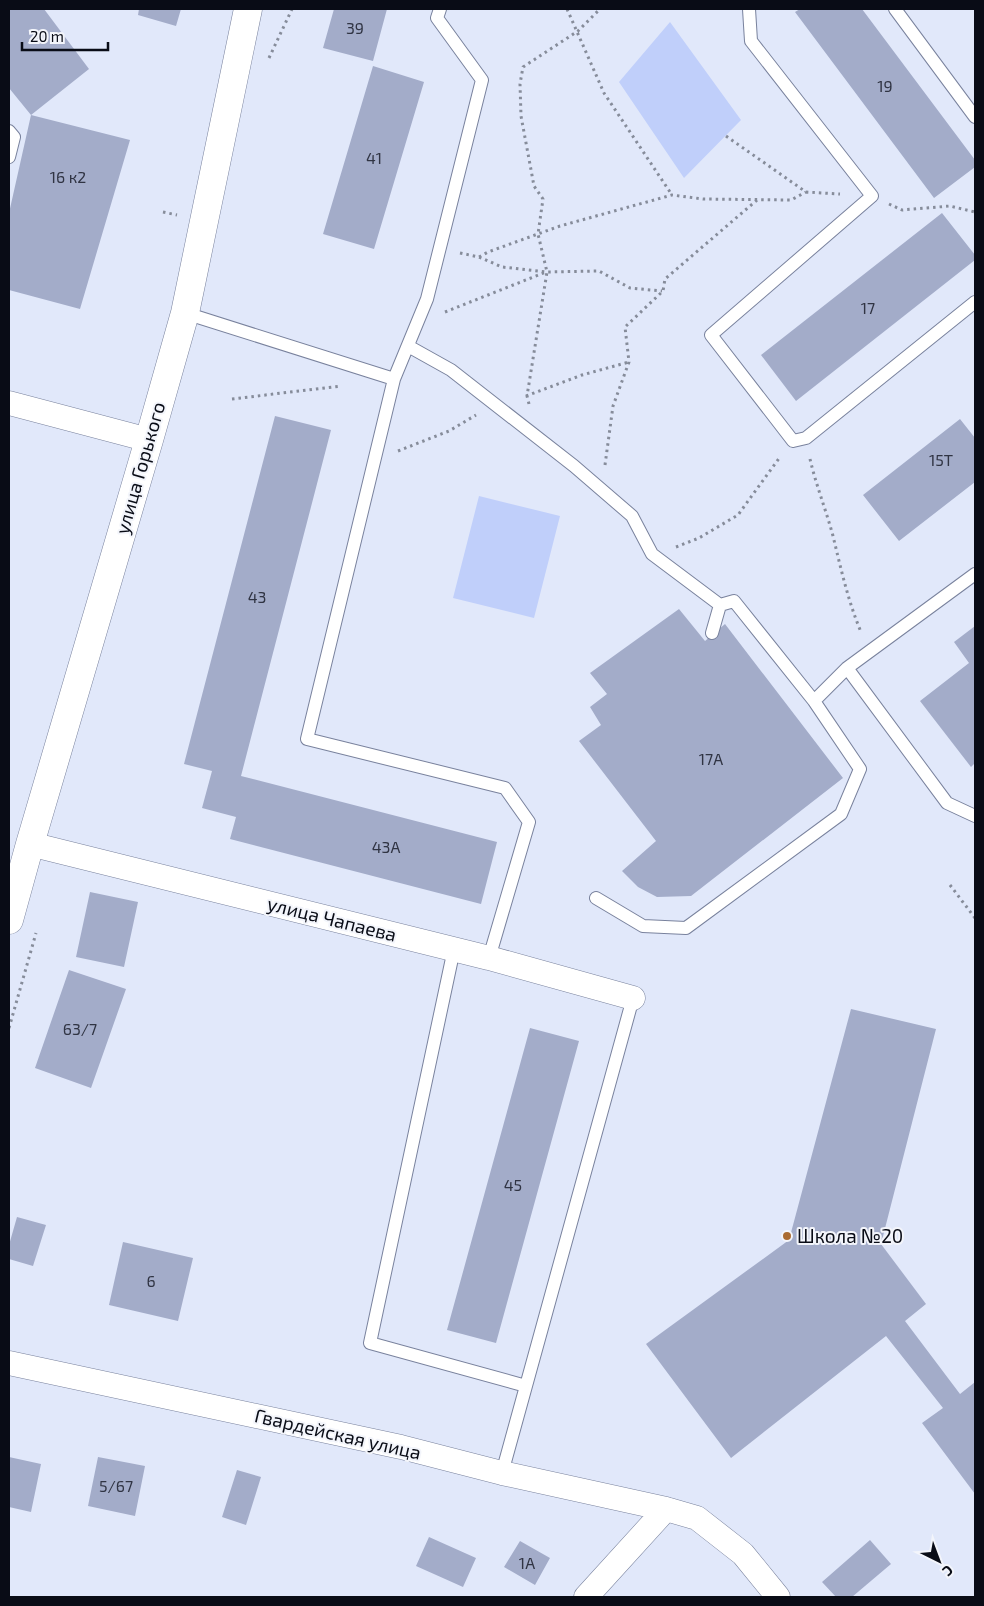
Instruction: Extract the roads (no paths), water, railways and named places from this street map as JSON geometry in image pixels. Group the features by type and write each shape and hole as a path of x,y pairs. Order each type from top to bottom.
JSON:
{"main road":[{"name":"улица Горького","path":"9,920 185,313 248,9"}],"street":[{"path":"9,403 149,440"},
{"name":"улица Чапаева","path":"30,844 454,949 634,998"},
{"name":"Гвардейская улица","path":"9,1363 401,1447 502,1473 666,1509 697,1518 743,1554 778,1597"},
{"path":"586,1597 666,1509"}],"lane":[{"path":"440,9 437,18 482,80 427,299 394,379 306,739 505,788 529,822 489,958"},
{"path":"749,9 751,41 872,196 711,335 793,441 806,438 975,302"},
{"path":"895,9 975,117"},
{"path":"9,131 14,137 9,157"},
{"path":"185,313 394,379"},
{"path":"408,346 450,370 574,466 632,516 652,554 720,606"},
{"path":"814,701 847,668 975,574"},
{"path":"596,898 643,926 686,928 841,814 860,770 814,701 734,601 720,606"},
{"path":"712,633 720,606"},
{"path":"847,668 947,804 975,816"},
{"path":"454,949 370,1343 526,1386"},
{"path":"502,1473 634,998"}],"place":[{"name":"Школа №20","path":"787,1236"}]}
